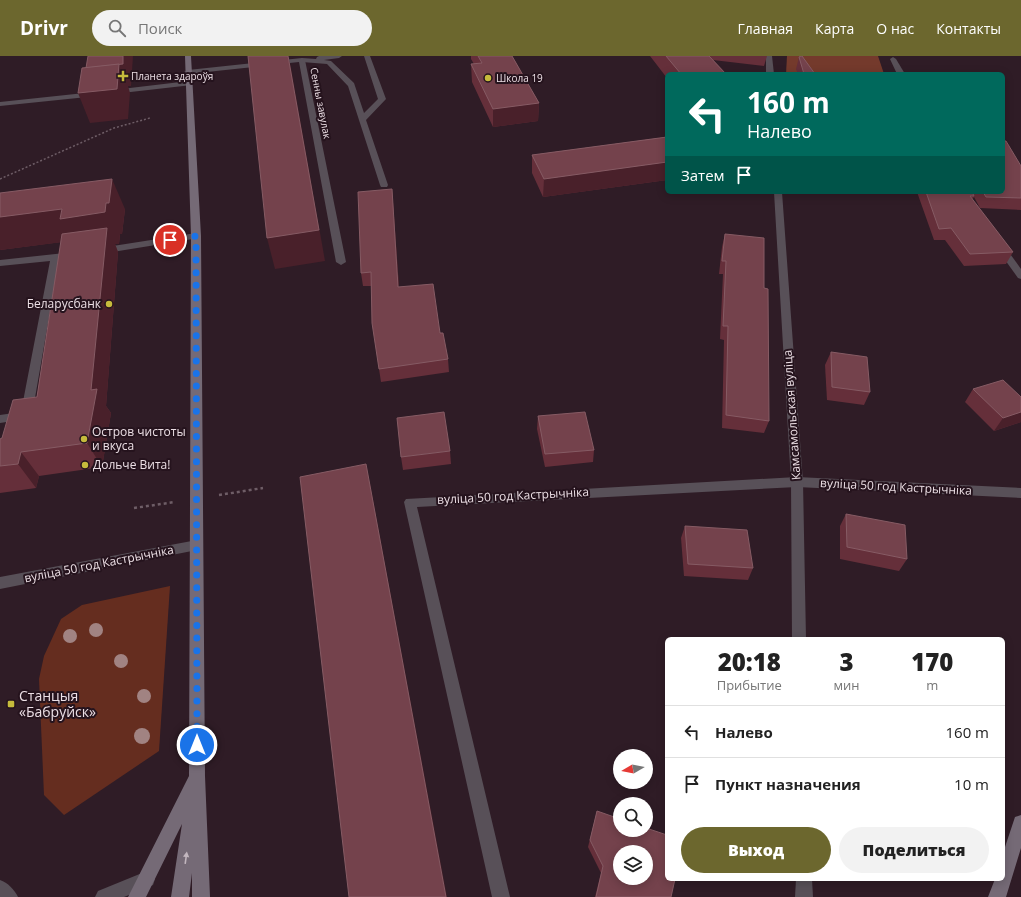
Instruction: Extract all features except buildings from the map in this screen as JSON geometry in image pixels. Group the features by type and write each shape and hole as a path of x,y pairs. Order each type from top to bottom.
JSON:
{"main road":[{"path":"188,56 196,236 197,776 200,897"},
{"path":"137,897 197,776"},
{"path":"180,897 197,776"},
{"path":"1005,873 1021,823"},
{"path":"997,897 1002,881"}],"street":[{"path":"302,58 340,56"},
{"path":"362,120 382,99 367,56"},
{"path":"769,56 770,72"},
{"name":"Сенны завулак","path":"188,72 302,58 341,262"},
{"path":"302,58 329,62 350,85 384,185"},
{"path":"893,59 900,72"},
{"path":"0,104 83,92 189,83"},
{"name":"Камсамольская вуліца","path":"778,194 797,482 800,637"},
{"path":"0,263 55,258 196,236"},
{"path":"994,238 1021,276"},
{"path":"0,420 26,415 55,258"},
{"name":"вуліца 50 год Кастрычніка","path":"500,897 410,502 797,482 1021,492"},
{"name":"вуліца 50 год Кастрычніка","path":"0,583 197,545"},
{"path":"104,897 147,879"},
{"path":"804,881 804,897"},
{"path":"0,888 9,897"}],"path":[{"path":"0,179 114,128 150,118"}],"shaded area":[{"path":"787,56 878,56 883,72 786,72"},
{"path":"170,586 159,751 64,815 44,795 39,679 44,656 61,619 82,605"}],"place":[{"name":"Планета здароўя","path":"123,76"},
{"name":"Школа 19","path":"488,78"},
{"name":"Беларусбанк","path":"109,304"},
{"name":"Остров чистоты и вкуса","path":"84,439"},
{"name":"Дольче Вита!","path":"85,465"},
{"name":"Станцыя «Бабруйск»","path":"11,704"}],"route":[{"path":"170,240 196,236 197,745"}]}
